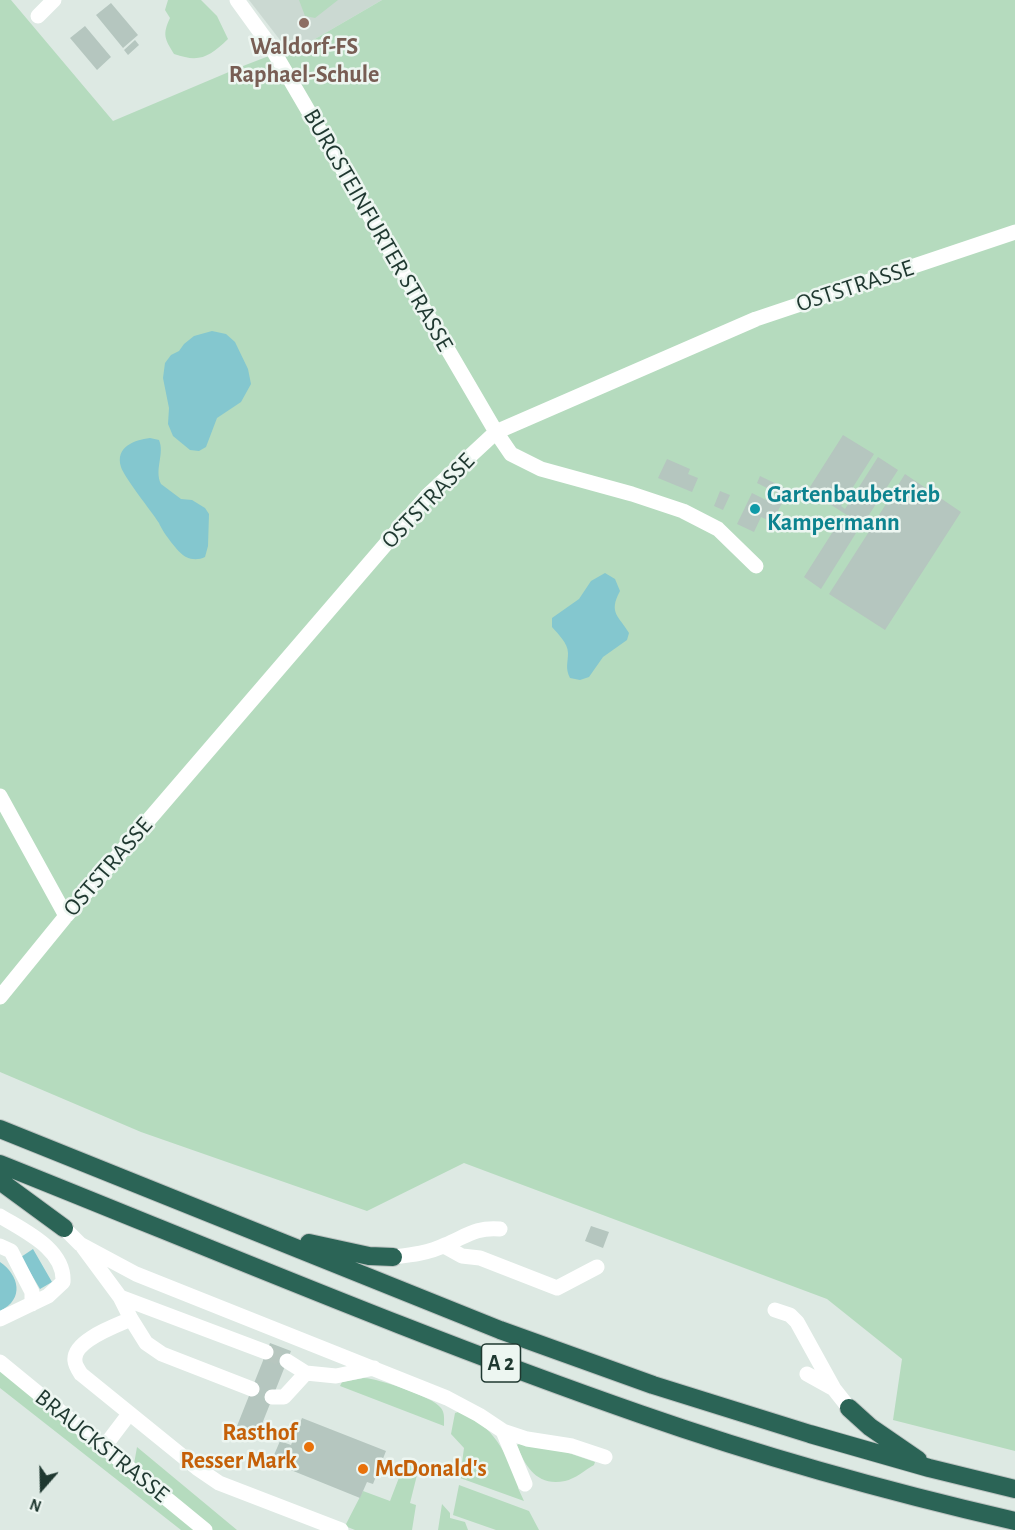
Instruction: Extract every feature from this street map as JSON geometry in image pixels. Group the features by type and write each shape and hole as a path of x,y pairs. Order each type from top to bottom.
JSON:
{"highway":[{"name":"A 2","path":"0,1129 500,1330 653,1385 810,1434 929,1468 1015,1489"},
{"name":"A 2","path":"0,1164 490,1359 642,1415 801,1466 921,1499 1015,1521"},
{"path":"0,1181 64,1228"},
{"path":"264,1234 369,1256 393,1257"},
{"path":"849,1408 929,1468"}],"street":[{"path":"38,16 54,0"},
{"name":"BURGSTEINFURTER STRASSE","path":"237,0 271,47 511,454 541,470 632,494 684,511 718,529 756,566"},
{"name":"OSTSTRASSE","path":"0,997 66,916 428,495 496,432 756,319 1015,231"},
{"path":"0,796 66,916"},
{"path":"0,1216 46,1244 63,1271 63,1282 48,1296 0,1319"},
{"path":"18,1227 3,1247 11,1251 32,1292 32,1304"},
{"path":"64,1228 80,1244 120,1297 146,1343 162,1354 252,1389"},
{"path":"393,1257 414,1255 444,1246 469,1232 484,1228 500,1229"},
{"path":"80,1244 136,1274 447,1398 503,1431 527,1439 572,1446 604,1458"},
{"path":"444,1246 462,1256 480,1258 556,1288 597,1267"},
{"path":"120,1297 266,1352"},
{"path":"775,1310 790,1316 797,1322 834,1389 849,1408"},
{"path":"131,1319 82,1344 76,1351 74,1362 81,1374 197,1468 219,1483 341,1530"},
{"path":"287,1361 306,1373 336,1376 374,1368"},
{"name":"BRAUCKSTRASSE","path":"0,1362 205,1530"},
{"path":"272,1397 284,1397 306,1373"},
{"path":"807,1374 834,1389"},
{"path":"104,1447 129,1414"},
{"path":"503,1431 525,1484"}],"shaded area":[{"name":"Waldorf-FS Raphael-Schule","path":"249,0 382,0 303,46 287,49"}],"green space":[{"path":"0,0 11,0 113,121 243,66 287,49 303,46 382,0 1015,0 1015,1451 893,1420 902,1359 827,1299 464,1163 367,1211 141,1132 0,1072"},
{"path":"168,0 201,0 217,16 228,39 204,57 191,58 174,54 166,37 170,18 165,10"},
{"path":"299,0 338,0 315,18 305,16"},
{"path":"0,1367 133,1470 137,1447 237,1530 181,1530 0,1388"},
{"path":"364,1378 405,1389 436,1403 443,1412 444,1426 340,1386 342,1382"},
{"path":"458,1412 481,1424 497,1441 520,1485 518,1488 524,1501 460,1478 464,1448 451,1434 455,1413"},
{"path":"517,1445 551,1447 595,1462 594,1465 569,1480 547,1481 534,1474 529,1468 520,1453"},
{"path":"405,1462 419,1467 410,1503 416,1505 412,1530 355,1530 345,1526 363,1491 390,1501"},
{"path":"459,1485 529,1511 539,1530 496,1530 453,1515"},
{"path":"442,1504 450,1513 450,1518 465,1522 468,1530 438,1530"}],"water":[{"path":"212,331 226,334 235,342 248,369 251,384 241,402 217,418 206,447 199,451 190,450 173,436 168,424 169,408 163,378 165,363 194,336"},
{"path":"150,438 159,440 161,445 159,478 161,484 181,499 192,500 205,508 209,514 208,546 205,557 191,559 179,551 123,472 120,460 123,450 132,443"},
{"path":"605,573 615,579 620,591 615,609 629,633 627,640 603,657 589,677 580,680 570,678 567,668 568,649 552,627 552,618 579,599 591,581"},
{"path":"33,1249 52,1282 40,1289 21,1257"},
{"path":"0,1262 12,1273 16,1294 8,1306 0,1311"}],"building":[{"path":"111,3 138,35 123,48 96,15"},
{"path":"85,26 111,57 97,70 70,38"},
{"path":"135,40 139,45 128,55 124,50"},
{"path":"843,435 874,454 841,506 845,509 878,457 898,470 865,521 872,526 905,474 961,512 885,630 829,594 870,530 808,490"},
{"path":"667,459 690,469 688,474 698,478 692,492 658,478"},
{"path":"760,476 789,490 772,522 761,517 754,532 737,524 752,493 772,503 777,493 757,483"},
{"path":"720,491 730,495 723,510 714,506"},
{"path":"839,522 856,533 821,589 804,577"},
{"path":"591,1226 609,1232 603,1248 585,1241"},
{"path":"270,1343 291,1351 258,1434 237,1426"},
{"path":"302,1418 386,1451 373,1484 367,1482 360,1498 271,1462 280,1441 291,1445"}],"tunnel":[{"path":"266,1352 287,1361"}],"place":[{"name":"Waldorf-FS Raphael-Schule","path":"304,23"},
{"name":"Gartenbaubetrieb Kampermann","path":"755,509"},
{"name":"Rasthof Resser Mark","path":"309,1447"},
{"name":"McDonald's","path":"363,1469"}]}
